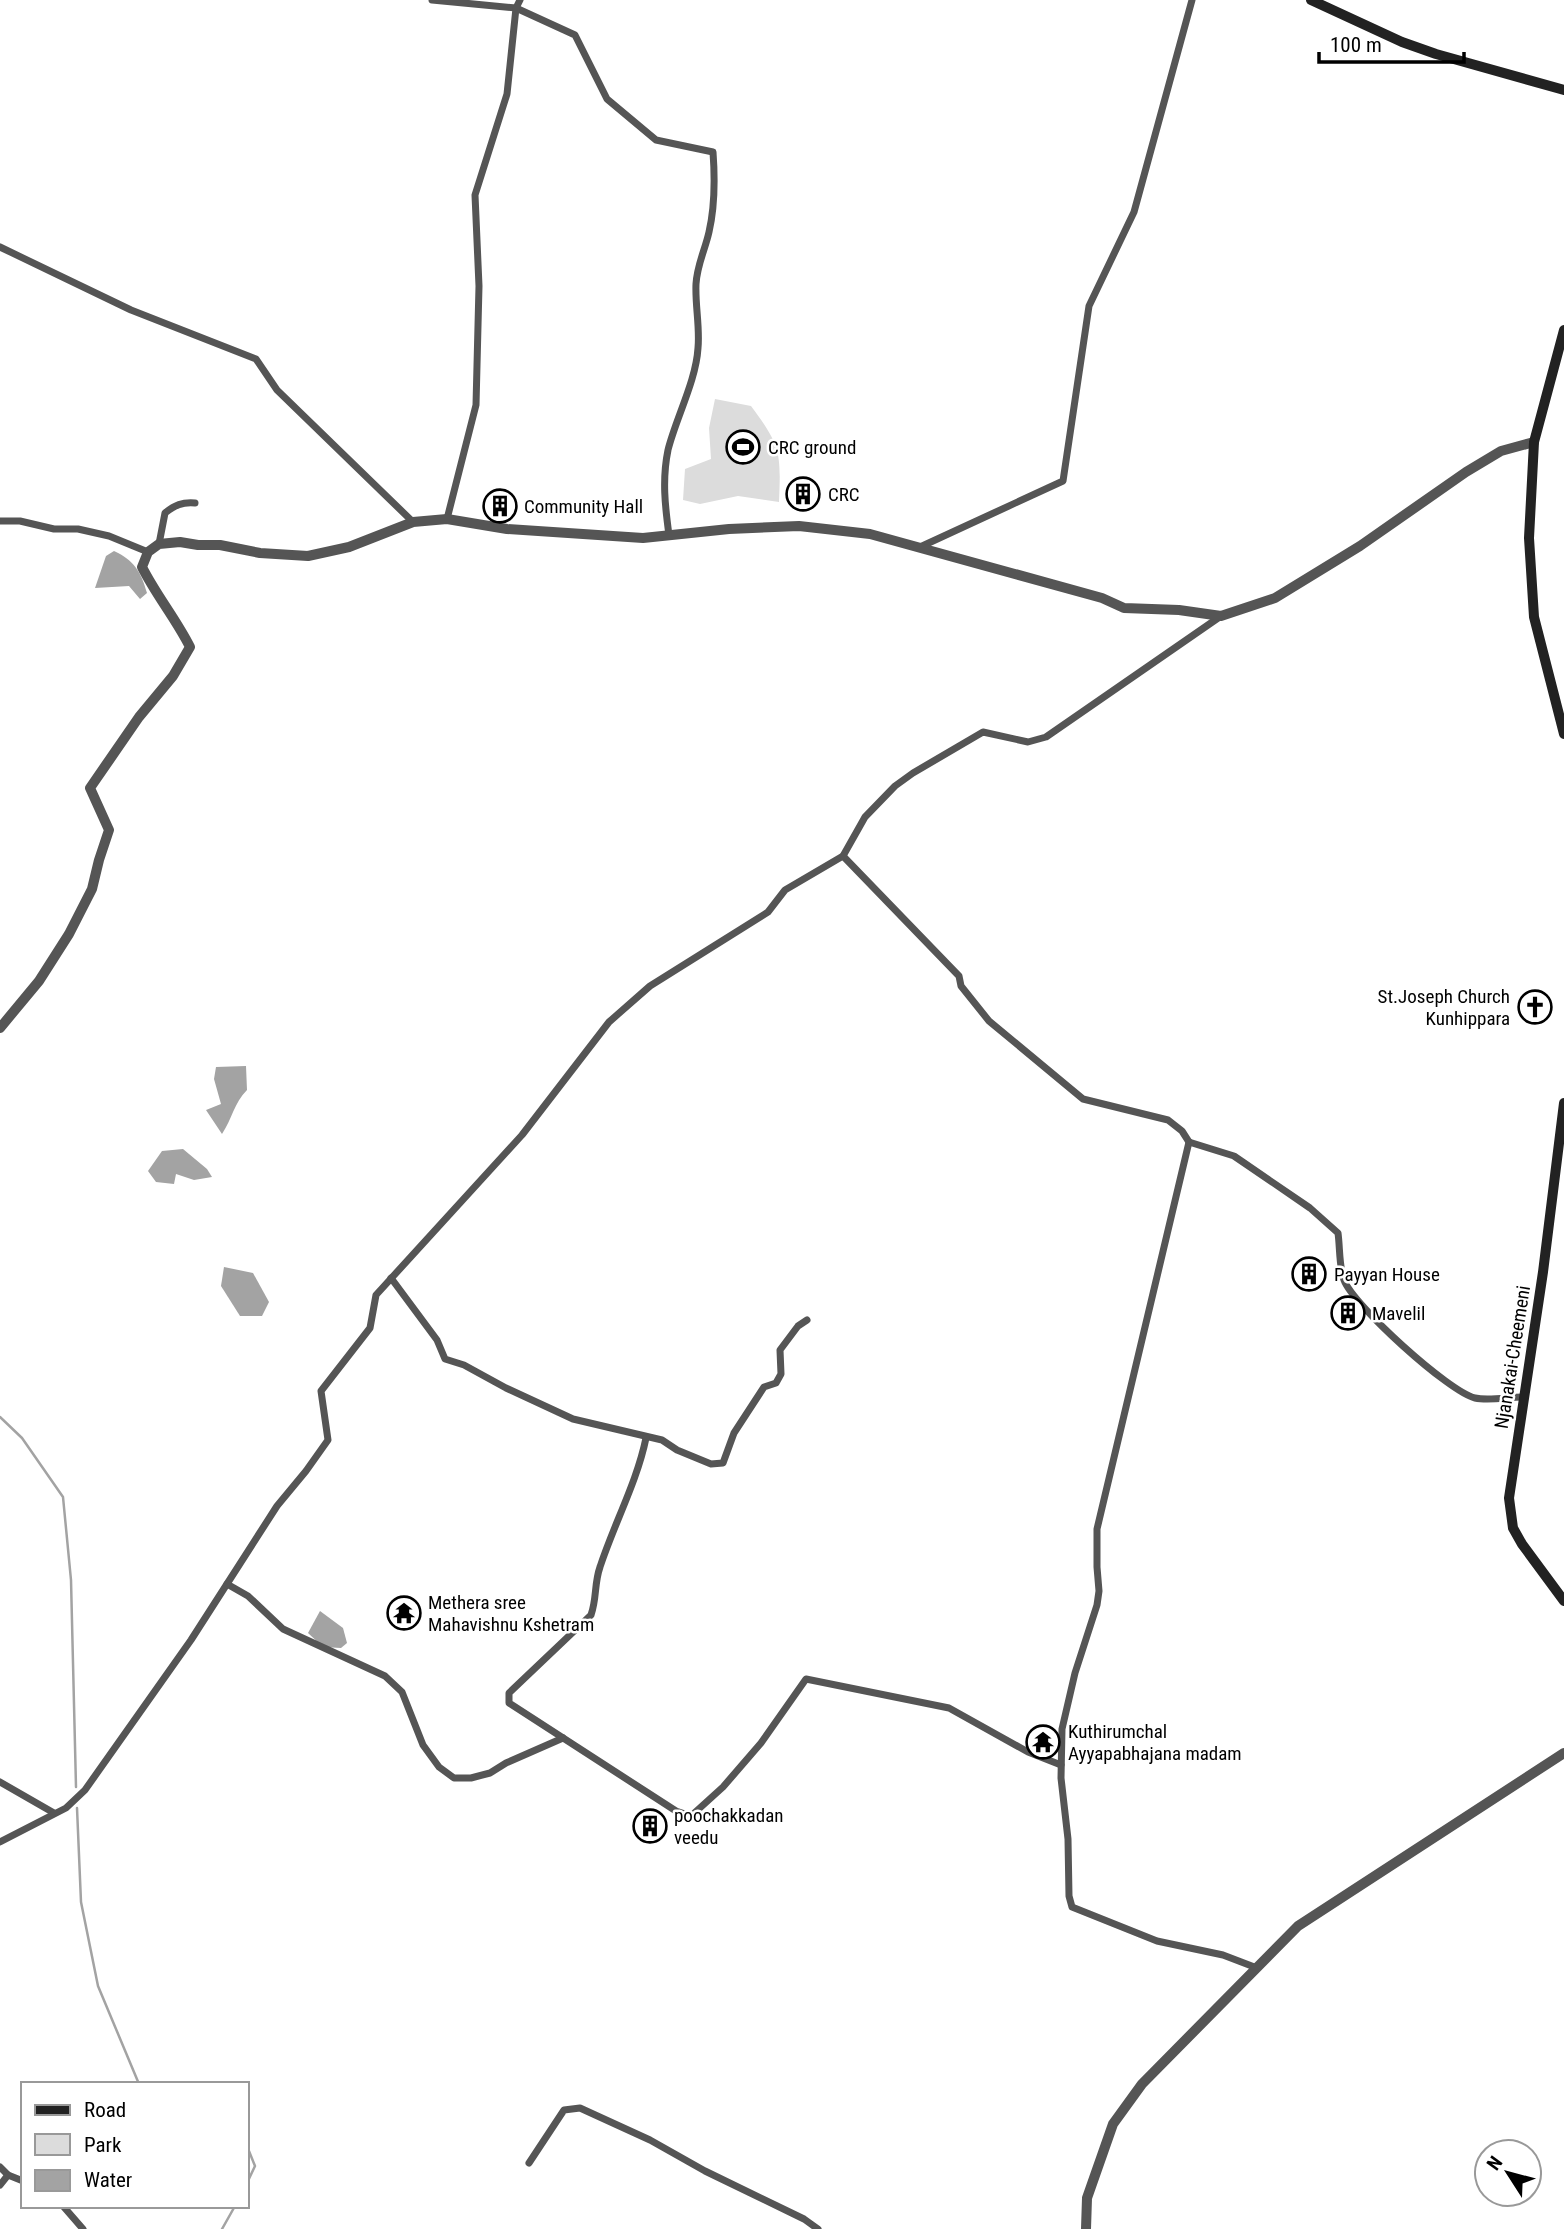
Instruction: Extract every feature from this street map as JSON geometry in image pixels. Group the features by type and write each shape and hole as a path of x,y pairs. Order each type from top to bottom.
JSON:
{"main road":[{"path":"1311,0 1402,42 1564,90"},
{"path":"1564,330 1534,442 1529,538 1534,617 1564,734"},
{"name":"Njanakai-Cheemeni","path":"1564,1102 1543,1272 1509,1498 1513,1528 1564,1601"}],"street":[{"path":"432,0 516,8 575,35 607,99 656,140 713,152 716,180 709,232 699,261 696,284 699,349 669,449 665,472 663,495 669,535"},
{"path":"447,519 476,405 479,286 475,195 507,94 516,8 520,0"},
{"path":"920,547 1063,481 1089,306 1134,212 1192,0"},
{"path":"0,247 131,310 256,359 276,390 413,522"},
{"path":"0,1842 65,1808 85,1790 191,1640 278,1506 328,1440 321,1391 370,1328 376,1295 522,1135 609,1022 650,986 768,912 785,890 843,856 865,817 895,786 913,773 983,732 1028,741 1045,737 1221,616 1275,598 1381,532 1466,472 1501,451 1534,442"},
{"path":"159,544 165,513 184,502 195,503"},
{"path":"2,1023 39,981 69,934 92,889 109,830 90,788 139,717 173,677 190,647 142,567 148,552 159,544 180,542 220,545 260,553 308,556 349,547 413,522 447,519 507,529 643,538 729,529 799,526 870,534 1102,598 1124,608 1149,611 1180,610 1221,616"},
{"path":"0,522 20,521 54,529 78,529 109,536 148,552"},
{"path":"843,856 959,976 961,986 989,1021 1083,1099 1168,1120 1182,1131 1189,1142 1234,1156 1310,1208 1338,1233 1345,1281 1365,1308 1436,1374 1474,1398 1523,1397"},
{"path":"1189,1142 1097,1529 1097,1605 1075,1674 1062,1729 1061,1765 1068,1839 1069,1896 1072,1907 1157,1941 1223,1955 1257,1968"},
{"path":"391,1278 437,1340 445,1359 573,1419 662,1440 677,1450 711,1464 723,1463 734,1433 764,1387 776,1383 781,1374 780,1350 798,1326 807,1320"},
{"path":"646,1438 641,1462 620,1511 596,1580 596,1601 591,1615 509,1693 509,1703 676,1811 691,1816 723,1787 761,1743 806,1679 948,1709 1027,1752 1061,1765"},
{"path":"227,1584 248,1596 283,1629 385,1676 402,1692 423,1745 439,1767 454,1778 471,1778 490,1773 563,1738"},
{"path":"1086,2229 1087,2198 1113,2124 1142,2084 1298,1926 1564,1754"},
{"path":"0,1782 54,1813"},
{"path":"530,2163 564,2110 580,2108 650,2140 705,2171 804,2219 818,2229"},
{"path":"0,2167 8,2175 21,2180"},
{"path":"0,2185 8,2175"},
{"path":"65,2208 83,2229"}],"green space":[{"name":"CRC ground","path":"715,399 751,406 768,431 774,441 779,461 779,502 738,496 700,504 683,500 685,469 711,459 709,428"}],"water":[{"path":"114,551 127,558 139,573 147,593 140,599 129,586 95,588 106,556"},
{"path":"246,1066 247,1090 222,1134 206,1110 221,1104 214,1079 216,1067"},
{"path":"183,1149 207,1169 212,1177 194,1180 176,1174 174,1184 156,1182 148,1171 162,1151"},
{"path":"224,1267 253,1273 269,1302 262,1316 240,1316 221,1286"},
{"path":"320,1611 343,1628 347,1643 341,1648 323,1647 308,1633"}],"waterway":[{"path":"0,1417 22,1438 63,1497 71,1580 76,1787"},
{"path":"77,1808 81,1902 98,1986 138,2082"},
{"path":"248,2148 255,2166 248,2181"},
{"path":"222,2229 234,2208"}],"place":[{"name":"CRC ground","path":"743,447"},
{"name":"CRC","path":"803,494"},
{"name":"Community Hall","path":"500,506"},
{"name":"St.Joseph Church Kunhippara","path":"1535,1007"},
{"name":"Payyan House","path":"1309,1274"},
{"name":"Mavelil","path":"1348,1313"},
{"name":"Methera sree Mahavishnu Kshetram","path":"404,1613"},
{"name":"Kuthirumchal Ayyapabhajana madam","path":"1043,1742"},
{"name":"poochakkadan veedu","path":"650,1826"}]}
